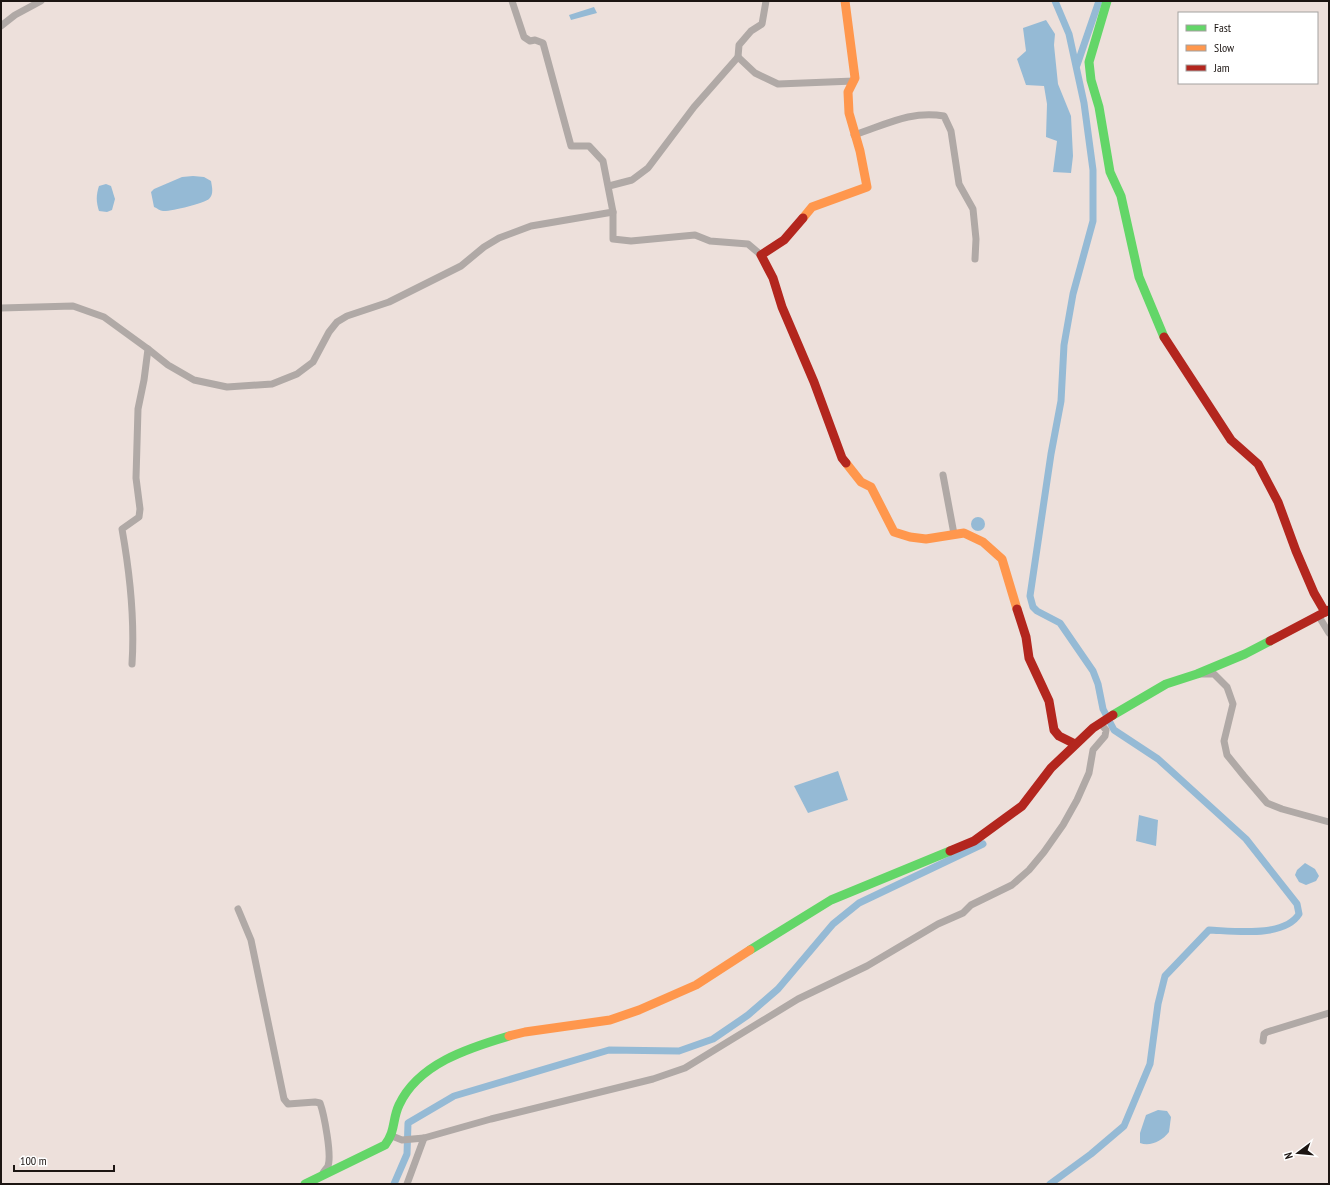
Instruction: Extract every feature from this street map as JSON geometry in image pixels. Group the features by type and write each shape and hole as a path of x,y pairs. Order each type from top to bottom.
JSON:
{"street":[{"path":"1,26 15,15 41,1"},
{"path":"512,1 524,37 530,41 535,40 543,42 571,146 589,146 603,161 613,212 613,239 631,241 694,235 710,241 748,244 761,255 773,278 782,307 814,382 842,458 862,482 871,487 894,532 911,539 937,538 959,533 975,537 998,552 1002,559 1026,637 1029,658 1048,701 1054,730 1059,736 1075,744"},
{"path":"609,186 632,180 648,168 694,107 738,57 739,44 751,31 762,24 766,1"},
{"path":"761,255 784,240 812,207 867,187 860,151 854,135 849,113 848,92 854,81 845,1"},
{"path":"1107,1 1089,62 1090,74 1099,107 1110,172 1121,196 1139,277 1161,332 1174,356 1187,372 1231,440 1258,464 1278,502 1296,550 1314,593 1324,612 1329,633"},
{"path":"738,57 755,73 778,84 854,81"},
{"path":"854,135 912,115 928,113 944,116 951,131 959,184 973,209 976,239 975,259"},
{"path":"1,308 73,306 104,317 168,365 194,380 227,387 272,384 297,374 313,362 329,332 337,322 347,316 389,302 461,266 484,247 499,238 531,226 613,212"},
{"path":"132,664 134,617 129,590 128,563 122,529 139,517 140,509 136,478 138,409 148,349"},
{"path":"943,475 954,534"},
{"path":"305,1184 385,1145 392,1136 398,1107 409,1087 422,1074 439,1063 493,1041 525,1032 610,1020 639,1010 696,985 831,900 974,841 1022,806 1051,768 1075,744 1092,728 1101,724 1116,713 1166,684 1197,674 1245,654 1324,612"},
{"path":"1197,674 1214,674 1227,686 1233,704 1224,741 1227,755 1267,803 1282,809 1329,822"},
{"path":"392,1136 402,1140 424,1138 491,1119 653,1079 685,1068 798,999 867,966 938,924 962,913 983,898 1012,885 1029,870 1044,852 1063,825 1077,800 1089,773 1093,750 1106,732 1105,728 1101,724"},
{"path":"238,909 250,940 284,1099 288,1104 320,1103 323,1110 328,1134 329,1165 323,1174"},
{"path":"1263,1041 1264,1034 1267,1032 1329,1013"},
{"path":"406,1184 424,1138"}],"water":[{"path":"594,7 597,13 571,20 569,15"},
{"path":"1046,20 1055,34 1054,45 1058,84 1071,116 1073,156 1071,173 1053,172 1057,141 1046,137 1047,104 1044,86 1026,85 1017,59 1026,51 1023,28"},
{"path":"182,177 204,177 211,181 212,193 209,199 194,205 167,211 162,211 154,207 151,192 154,189"},
{"path":"106,184 111,186 115,199 112,210 107,212 99,211 97,205 97,192 99,186"},
{"path":"978,517 983,519 985,524 983,529 978,531 973,529 971,524 973,519"},
{"path":"838,771 848,800 808,813 794,786"},
{"path":"1139,815 1158,820 1156,846 1136,841"},
{"path":"1305,863 1315,869 1319,876 1316,881 1306,885 1299,882 1295,875 1297,870"},
{"path":"1158,1110 1167,1111 1171,1117 1169,1132 1163,1138 1152,1144 1140,1143 1140,1133 1146,1115"}],"waterway":[{"path":"1050,1184 1091,1154 1124,1126 1150,1064 1158,1004 1165,976 1209,930 1245,932 1271,930 1292,922 1299,914 1297,904 1246,839 1158,759 1114,730 1103,709 1098,684 1093,671 1060,623 1037,611 1033,607 1030,596 1051,454 1061,401 1064,345 1073,294 1093,221 1093,170 1084,103 1069,34 1055,1"},
{"path":"1077,65 1099,1"},
{"path":"394,1184 407,1154 408,1123 454,1096 609,1050 679,1051 713,1039 748,1015 778,989 833,924 859,903 983,844"}],"traffic: fast":[{"path":"1107,1 1089,62 1091,80 1099,107 1110,172 1121,196 1139,277 1164,337"},
{"path":"1113,715 1166,684 1197,674 1245,654 1270,641"},
{"path":"750,950 831,900 950,851"},
{"path":"305,1184 385,1145 391,1135 395,1115 399,1105 418,1079 431,1068 461,1052 509,1036"}],"traffic: slow":[{"path":"803,218 812,207 867,187 860,151 849,113 848,92 855,78 845,1"},
{"path":"846,463 861,482 871,487 894,532 910,537 926,539 964,533 983,542 1002,559 1017,609"},
{"path":"509,1036 525,1032 610,1020 639,1010 696,985 750,950"}],"traffic: jam":[{"path":"803,218 784,240 761,255 773,278 782,307 814,382 842,458 846,463"},
{"path":"1164,337 1231,440 1258,464 1278,502 1296,551 1314,593 1325,612"},
{"path":"1017,609 1026,637 1029,658 1049,701 1054,730 1059,736 1075,744"},
{"path":"1270,641 1329,610"},
{"path":"950,851 974,841 1022,806 1051,768 1093,728 1113,715"}]}
